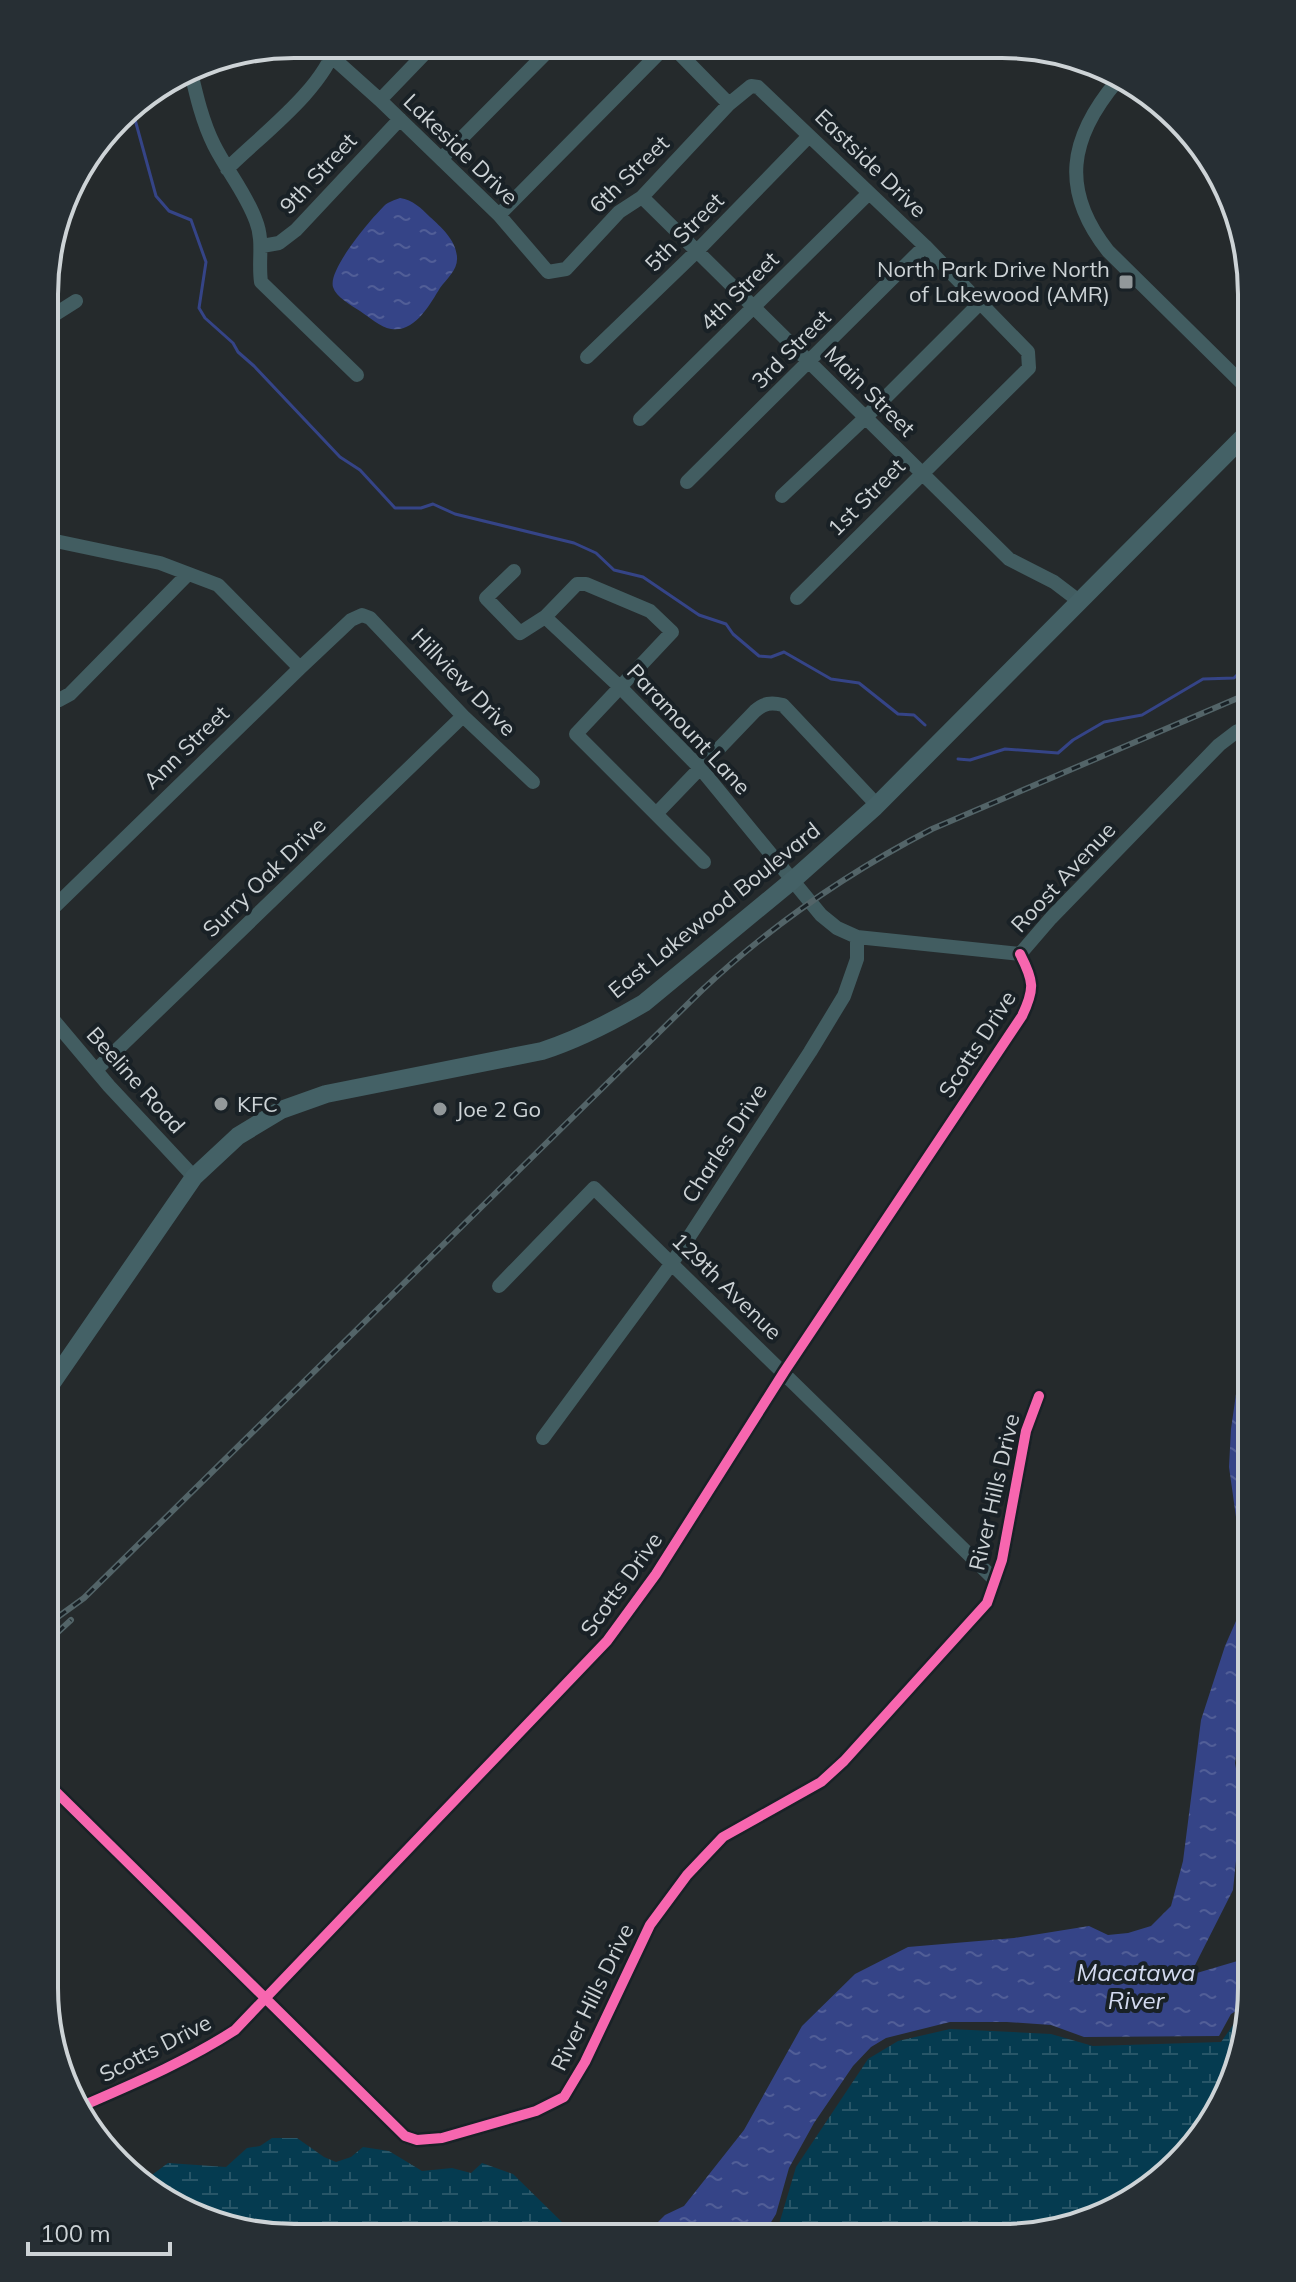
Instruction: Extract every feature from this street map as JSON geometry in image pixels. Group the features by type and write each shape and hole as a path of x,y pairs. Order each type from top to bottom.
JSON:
{"main road":[{"name":"East Lakewood Boulevard","path":"58,1374 194,1177 238,1136 281,1110 326,1094 542,1051 597,1031 644,1003 793,880 877,805 1238,442"}],"street":[{"path":"227,169 286,115 329,58"},
{"name":"Lakeside Drive","path":"341,58 499,215 548,272 557,272"},
{"path":"380,100 420,58"},
{"path":"441,159 541,58"},
{"path":"499,215 654,58"},
{"path":"684,58 729,104"},
{"path":"193,81 201,111 227,169 253,213 262,246 261,282 357,375"},
{"name":"Eastside Drive","path":"729,104 751,86 758,87 925,246 1028,352 1030,359"},
{"path":"1113,86 1092,112 1080,140 1077,182 1082,207 1095,234 1108,251 1238,379"},
{"name":"6th Street","path":"557,272 566,269 619,212 642,197 729,104"},
{"name":"9th Street","path":"262,246 279,243 296,230 400,119"},
{"name":"5th Street","path":"587,357 697,251 809,136"},
{"name":"4th Street","path":"640,419 869,193"},
{"name":"Main Street","path":"642,197 1009,559 1054,582 1079,601"},
{"name":"3rd Street","path":"687,482 925,246"},
{"path":"58,312 76,301"},
{"path":"782,496 980,303"},
{"name":"1st Street","path":"797,598 1003,395 1029,368 1030,359"},
{"path":"58,542 160,563 218,585 300,668"},
{"path":"514,571 486,598 520,633 545,617 577,584 586,584 650,611 672,632 576,734 704,862"},
{"path":"58,700 70,694 187,575"},
{"name":"Ann Street","path":"58,903 300,668 351,620 362,615"},
{"name":"Hillview Drive","path":"362,615 370,618 463,716 533,782"},
{"name":"Paramount Lane","path":"545,617 701,769 793,880"},
{"path":"656,814 762,705 772,702 783,705 877,805"},
{"name":"Surry Oak Drive","path":"96,1070 463,716"},
{"name":"Roost Avenue","path":"793,880 821,915 837,928 857,937 1020,954 1219,745 1238,731"},
{"name":"Charles Drive","path":"543,1438 672,1263 844,996 857,959 857,937"},
{"name":"Scotts Drive","path":"89,2103 202,2051 235,2030 607,1641 656,1574 784,1372 1022,1016 1033,994 1030,973 1020,954"},
{"name":"Beeline Road","path":"58,1025 194,1177"},
{"name":"129th Avenue","path":"499,1286 594,1188 995,1580"},
{"name":"River Hills Drive","path":"58,1794 405,2136 417,2140 442,2138 536,2111 564,2097 585,2062 650,1925 687,1875 723,1837 821,1782 980,1613 995,1580 1011,1518 1026,1431 1039,1396"}],"green space":[{"path":"1235,2022 1220,2078 1189,2132 1146,2175 1106,2200 1078,2211 1033,2222 778,2224 796,2167 868,2059 898,2041 950,2029 1051,2034 1093,2046 1221,2042"},
{"path":"272,2138 297,2138 336,2162 351,2157 363,2147 389,2151 422,2171 452,2168 471,2173 482,2163 513,2174 564,2224 263,2222 204,2206 151,2175 168,2163 226,2167 247,2148 260,2146"}],"water":[{"path":"400,198 416,205 443,230 454,245 457,262 452,274 421,316 407,327 391,329 340,297 333,287 333,279 344,257 370,222 386,205"},
{"name":"Macatawa River","path":"1237,1384 1237,1526 1229,1467"},
{"name":"Macatawa River","path":"1237,1618 1237,1850 1233,1890 1190,1975 1237,1961 1237,2011 1231,2014 1219,2036 1084,2037 1051,2025 950,2022 886,2038 871,2047 853,2066 814,2123 789,2168 776,2214 770,2224 656,2224 665,2215 684,2206 744,2130 802,2026 855,1974 908,1947 1014,1938 1089,1926 1108,1935 1128,1933 1151,1926 1171,1906 1183,1861 1201,1720"}],"waterway":[{"path":"135,120 156,196 169,211 191,220 206,262 199,308 205,318 233,343 238,352 340,457 360,470 395,508 421,508 433,504 455,514 574,543 596,553 614,570 643,577 699,615 726,624 759,656 771,657 784,652 831,679 859,683 898,714 914,715 925,725"},
{"path":"958,759 970,760 1005,749 1058,753 1104,722 1142,715 1203,679 1234,678 1238,674"}],"railway":[{"path":"58,1617 84,1598 700,992 782,923 870,864 932,829 1238,698"},
{"path":"58,1632 71,1620"}],"cycle path":[{"path":"89,2103 179,2062 235,2030 607,1641 656,1574 784,1372 1022,1016 1031,985 1020,954"},
{"path":"58,1794 405,2136 417,2140 442,2138 536,2111 564,2097 585,2062 650,1925 687,1875 723,1837 821,1782 844,1761 987,1603 1002,1560 1026,1431 1039,1396"}],"place":[{"name":"North Park Drive North of Lakewood (AMR)","path":"1126,282"},
{"name":"KFC","path":"221,1104"},
{"name":"Joe 2 Go","path":"440,1109"}]}
